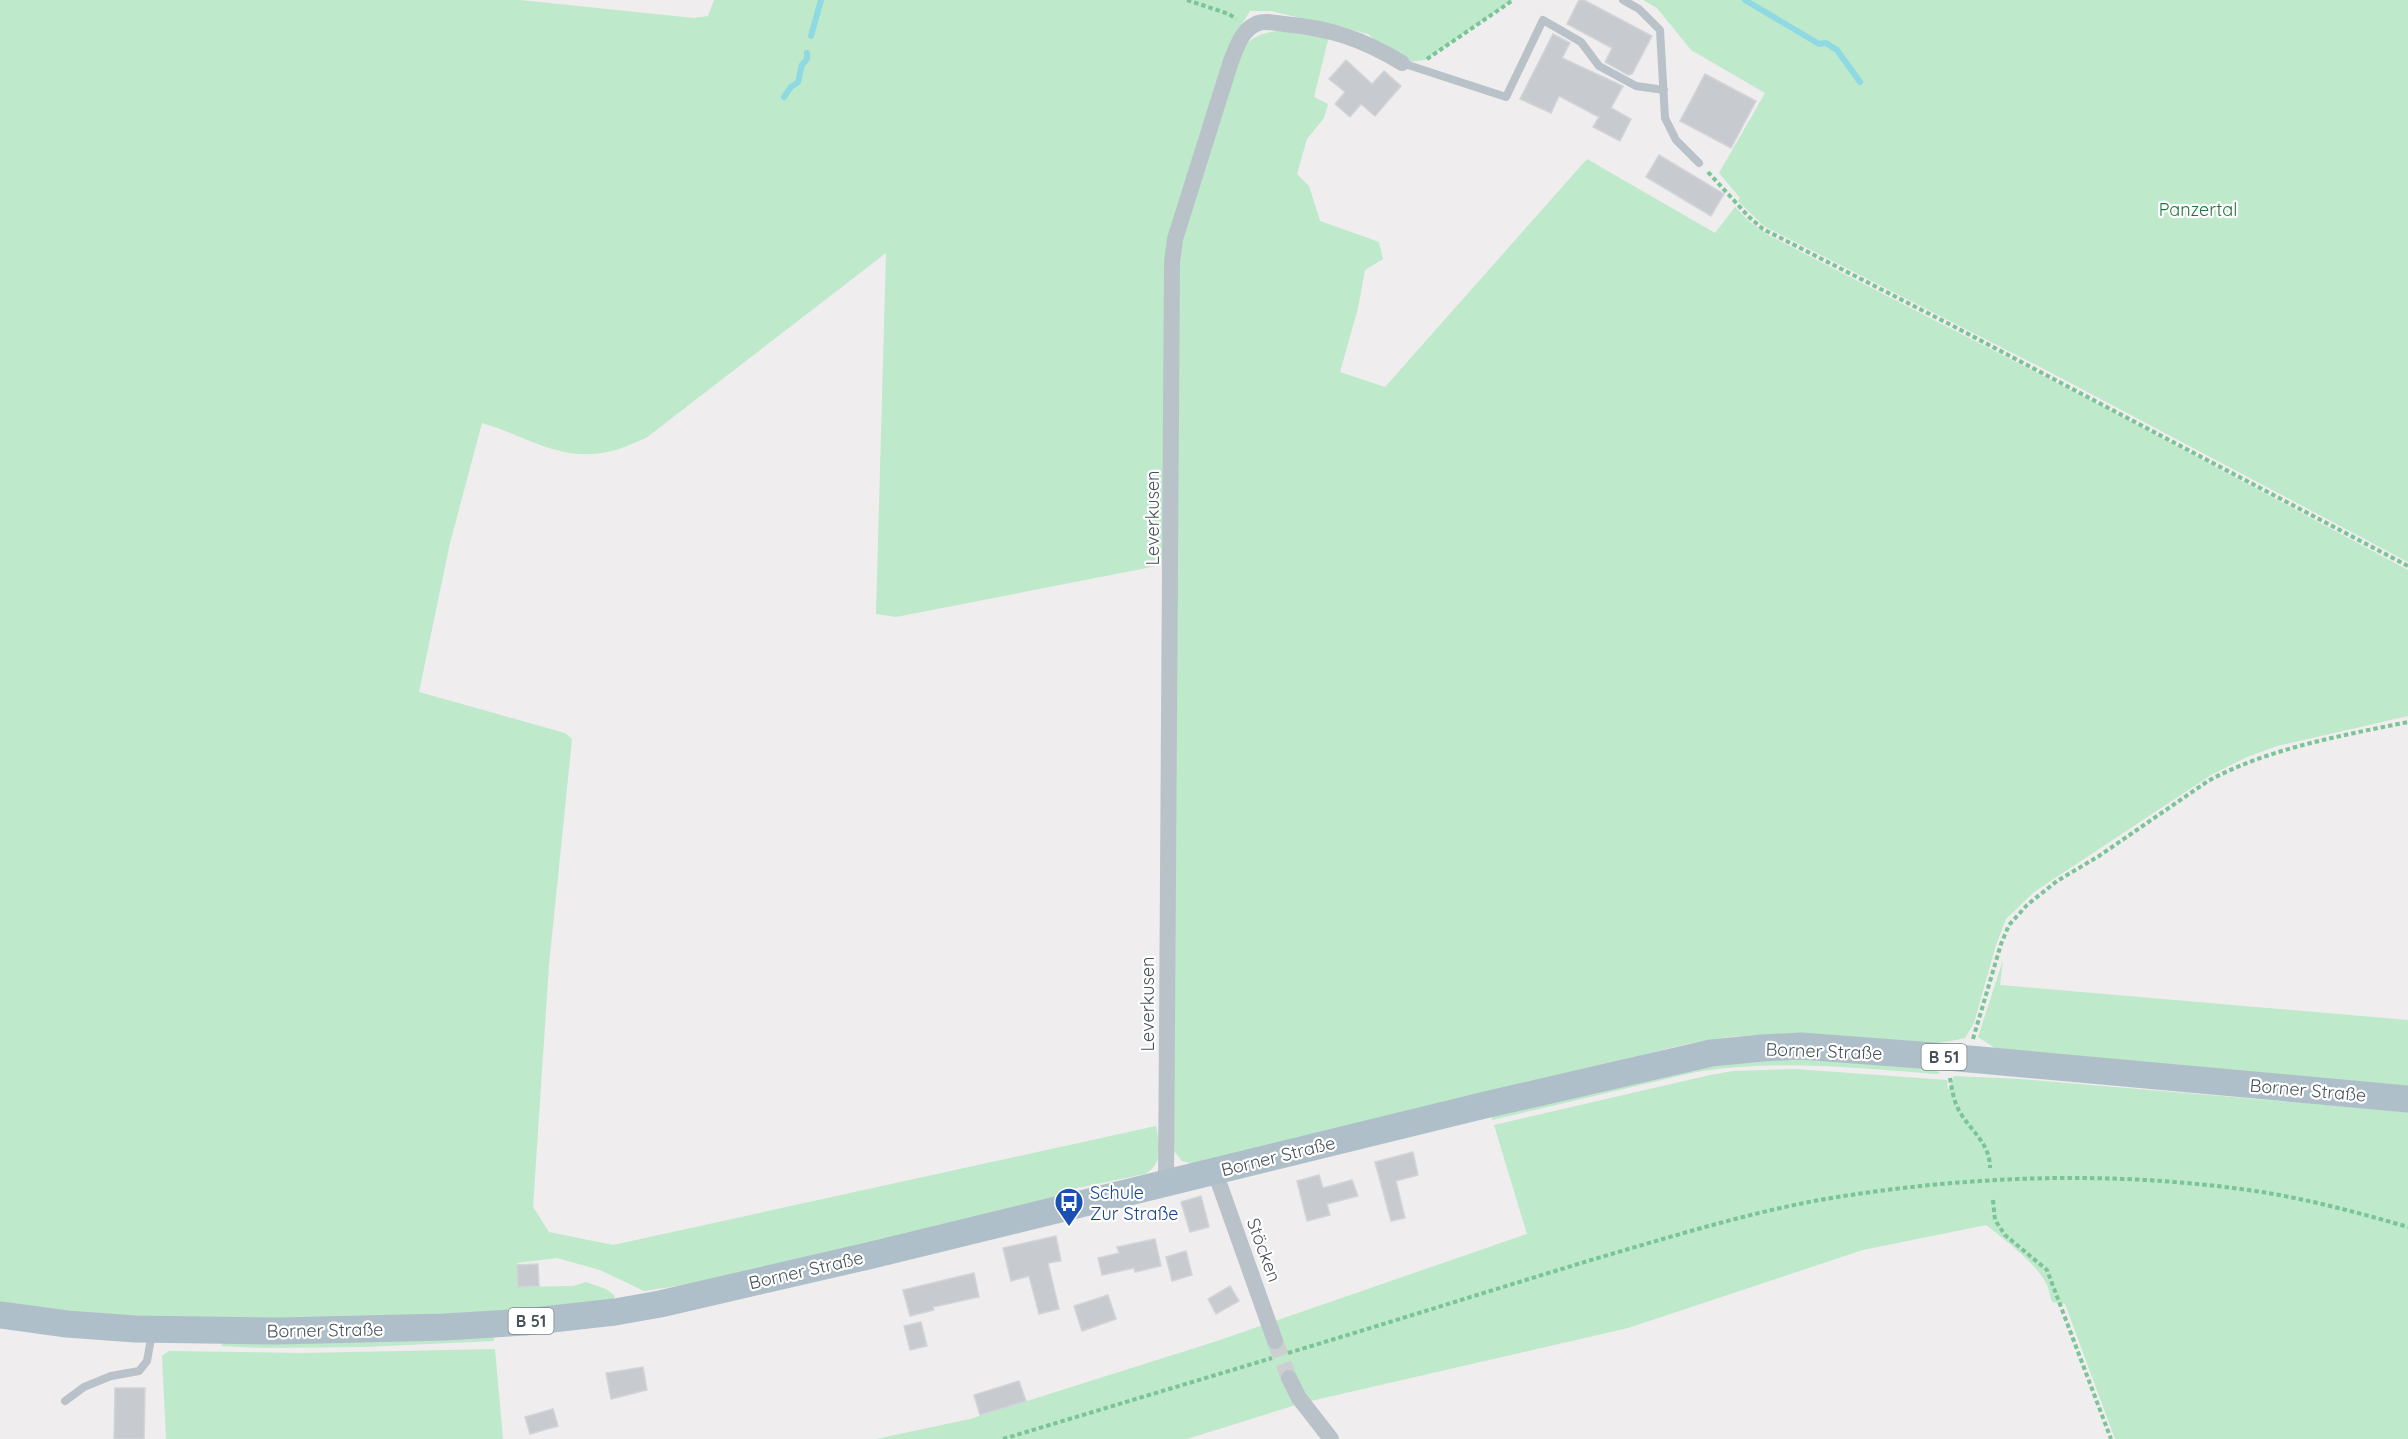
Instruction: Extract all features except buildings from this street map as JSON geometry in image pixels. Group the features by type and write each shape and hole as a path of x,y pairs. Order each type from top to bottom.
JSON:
{"main road":[{"name":"Borner Straße","path":"0,1315 79,1325 279,1331 525,1322 615,1312 660,1305 868,1256 1497,1102 1711,1053 1801,1046 1953,1070 2408,1099"}],"street":[{"path":"1250,28 1262,22 1312,27 1346,35 1377,48 1402,63"},
{"name":"Leverkusen","path":"1166,1183 1172,262 1178,230 1231,61 1242,35 1250,28"},
{"name":"Stöcken","path":"1215,1172 1275,1341"},
{"path":"1289,1378 1299,1398 1331,1439"}],"lane":[{"path":"1623,0 1639,9 1660,30 1665,118 1676,140 1699,163"},
{"path":"1402,63 1506,97 1542,20 1581,42 1599,66 1636,86 1664,90"},
{"path":"65,1401 84,1387 111,1376 139,1371 147,1360 153,1329"}],"path":[{"path":"1186,0 1229,14 1250,28"},
{"path":"1402,63 1425,60 1513,0"},
{"path":"1699,163 1749,218 1763,229 1996,348 2408,566"},
{"path":"1990,1168 1990,1157 1984,1143 1961,1114 1956,1103 1953,1070 2009,925 2036,897 2226,771 2276,752 2408,722"},
{"path":"1003,1439 1708,1226 1825,1199 1990,1180 2121,1179 2263,1192 2354,1212 2408,1227"},
{"path":"1993,1200 1995,1220 2005,1235 2047,1270 2111,1439"}],"green space":[{"path":"0,0 520,0 694,18 708,16 714,0 1513,0 1425,60 1402,63 1368,34 1271,11 1250,11 1233,39 1246,44 1275,31 1308,32 1329,36 1314,97 1328,104 1324,118 1307,139 1297,174 1309,186 1320,221 1379,242 1383,259 1365,270 1358,308 1340,372 1385,387 1587,159 1715,233 1735,207 1750,222 1770,236 2102,406 2408,570 2408,716 2277,746 2247,757 2211,775 2034,892 2006,919 1996,945 1974,1023 1965,1038 1919,1044 1870,1043 1772,1035 1738,1036 1703,1041 1193,1164 1182,1161 1174,1151 1167,564 896,617 876,614 886,253 646,438 612,451 590,454 573,453 543,446 482,423 450,543 419,692 565,733 572,739 549,965 533,1207 549,1232 613,1245 1156,1126 1159,1153 1151,1169 1145,1174 1077,1188 1073,1194 710,1281 644,1291 600,1270 557,1258 517,1263 517,1287 573,1286 586,1282 606,1289 615,1296 612,1301 437,1316 304,1319 132,1318 0,1303"},
{"name":"Panzertal","path":"1643,0 2408,0 2408,562 2044,369 1764,226 1738,201 1740,198 1719,173 1765,93 1691,50 1657,8"},
{"path":"2003,960 2000,985 2408,1020 2408,1087 2001,1052 1978,1037"},
{"path":"1797,1058 1935,1069 1940,1073 1786,1065 1726,1068 1696,1072 1492,1120 1492,1115 1694,1067"},
{"path":"1795,1069 1947,1080 1948,1090 1954,1076 2020,1079 2408,1112 2408,1439 2115,1439 2065,1304 2052,1302 2041,1275 2019,1251 1986,1225 1863,1250 1628,1328 1302,1403 1187,1439 876,1439 970,1419 1214,1342 1527,1234 1494,1125 1710,1075 1733,1071"},
{"path":"494,1336 494,1341 364,1347 221,1346 224,1342"},
{"path":"495,1349 503,1439 166,1439 162,1356 169,1351 303,1353"}],"waterway":[{"path":"811,36 821,0"},
{"path":"1745,0 1819,44 1826,43 1837,50 1860,82"},
{"path":"784,97 798,82 807,53"}],"tunnel":[{"path":"1275,1341 1289,1378"}],"place":[{"name":"Schule Zur Straße","path":"1069,1228"}]}
